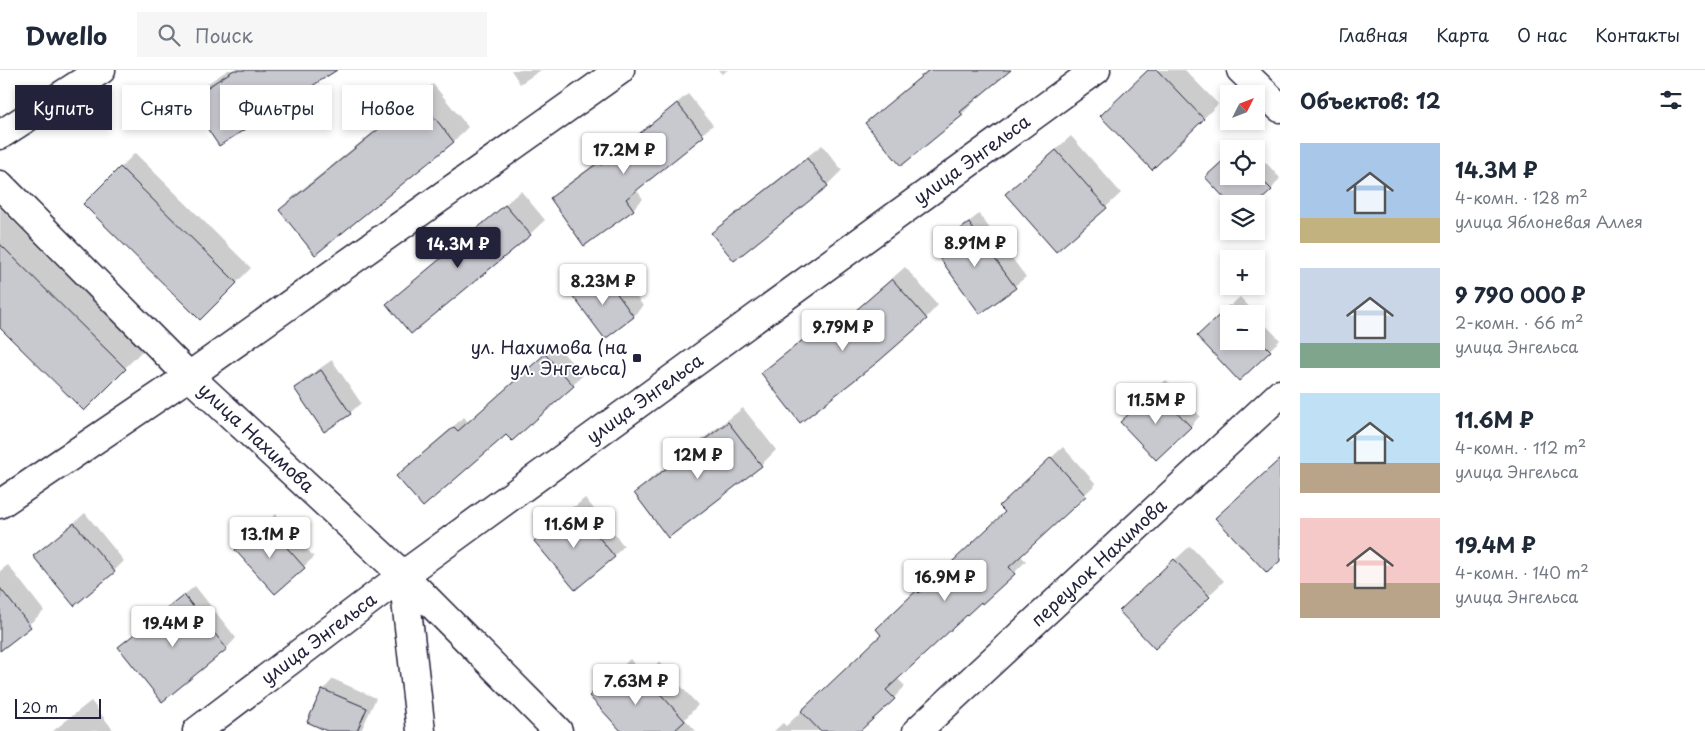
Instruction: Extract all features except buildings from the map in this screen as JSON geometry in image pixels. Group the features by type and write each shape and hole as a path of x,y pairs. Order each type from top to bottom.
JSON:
{"street":[{"path":"0,135 101,70"},
{"path":"0,504 189,376 620,70"},
{"name":"улица Энгельса","path":"197,731 403,575 1096,70"},
{"path":"1241,70 1280,108"},
{"name":"улица Нахимова","path":"0,185 189,376 403,575 558,731"},
{"name":"переулок Нахимова","path":"917,731 1280,394"},
{"path":"403,575 421,731"}],"place":[{"name":"ул. Нахимова (на ул. Энгельса)","path":"637,358"}]}
